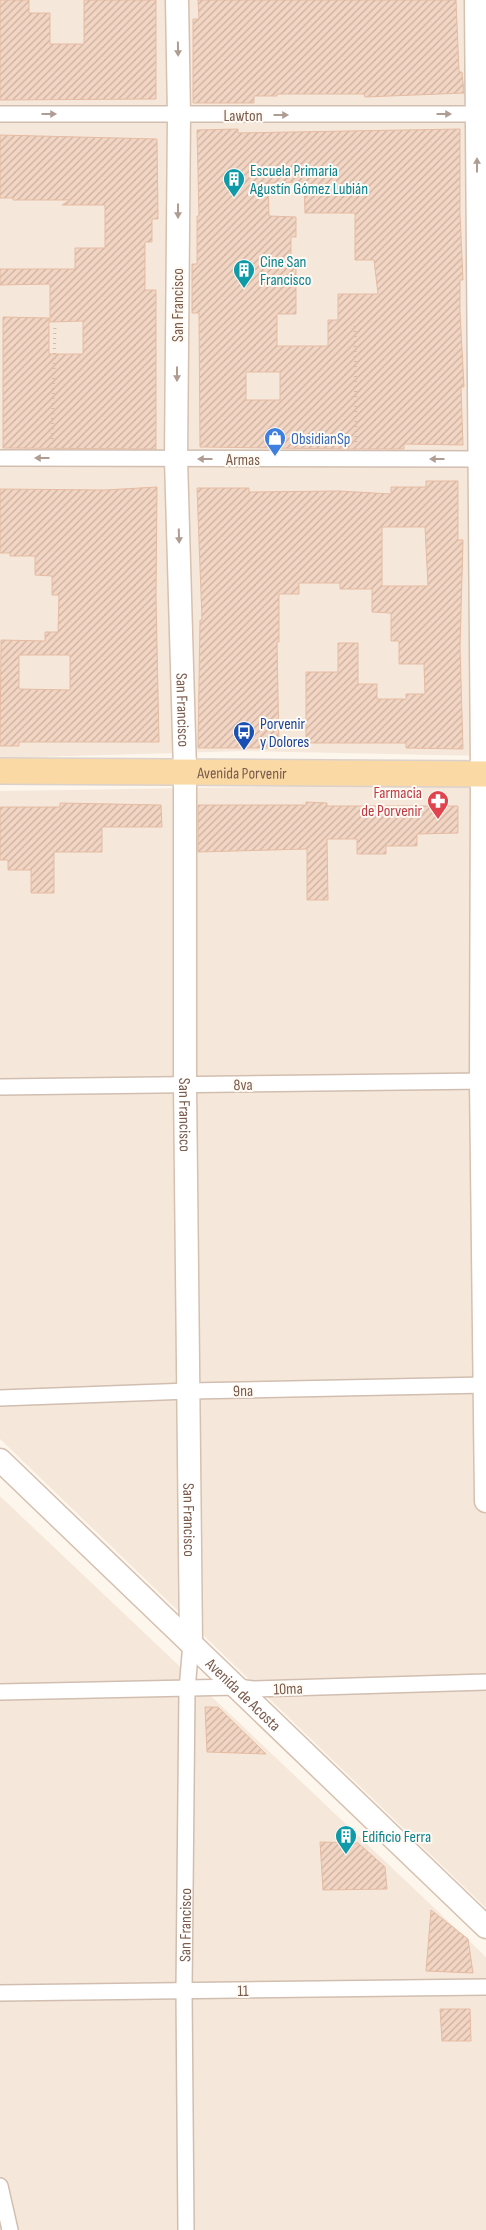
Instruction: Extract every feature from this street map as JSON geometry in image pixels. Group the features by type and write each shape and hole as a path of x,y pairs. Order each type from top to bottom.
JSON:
{"main road":[{"name":"Avenida Porvenir","path":"0,772 185,771 484,774"}],"street":[{"name":"San Francisco","path":"177,0 179,115 176,459 185,771 185,1085 191,1643 187,1690 184,1991 186,2230"},
{"path":"476,0 481,114 486,1501"},
{"name":"Lawton","path":"0,114 481,114"},
{"name":"Armas","path":"0,458 483,459"},
{"name":"8va","path":"0,1087 484,1081"},
{"name":"9na","path":"0,1398 189,1391 485,1385"},
{"name":"Avenida de Acosta","path":"0,1460 486,1927"},
{"name":"10ma","path":"0,1692 78,1689 187,1690 236,1687 254,1690 486,1682"},
{"name":"11","path":"0,1993 486,1987"},
{"path":"0,2186 10,2230"}],"path":[{"path":"52,458 55,325"},
{"path":"355,326 356,459"}],"shaded area":[{"path":"0,0 486,0 486,756 244,751 0,758"},
{"path":"376,785 486,788 486,1908 0,1439 0,791"},
{"path":"0,1496 486,1957 486,2230 0,2230"}],"building":[{"path":"0,0 29,0 29,13 50,13 50,44 84,44 84,0 156,0 156,99 0,100"},
{"path":"198,0 456,0 459,72 462,72 464,93 365,97 364,94 277,94 277,96 254,96 254,103 193,103 193,19 199,19"},
{"path":"238,129 238,133 460,129 460,214 463,280 460,280 460,312 464,387 461,387 463,445 404,444 404,449 200,447 199,313 192,313 192,264 197,264 197,216 199,216 197,130","holes":["304,182 305,213 355,213 355,260 374,260 378,294 338,294 338,320 328,320 328,346 277,346 277,314 296,314 296,264 291,264 291,237 296,237 296,217 269,216 268,183","246,372 280,372 280,400 246,400"]},
{"path":"0,135 157,139 158,219 152,219 152,242 145,242 145,290 156,290 156,449 3,448 3,317 49,318 49,354 83,354 83,321 50,322 50,284 0,285 0,269 75,269 75,248 105,248 105,205 62,205 70,200 13,200 13,198 0,198"},
{"path":"426,481 458,481 458,540 463,540 460,648 463,749 406,748 406,743 306,743 306,672 338,672 338,643 358,643 358,684 377,684 377,699 406,699 406,694 425,694 424,664 399,664 399,641 391,641 391,613 372,612 372,589 340,589 340,583 299,583 299,594 279,594 279,642 277,642 279,748 198,748 200,620 202,620 197,488 249,488 249,492 339,491 391,494 391,487 426,487","holes":["382,527 425,527 428,586 382,586"]},
{"path":"157,487 156,597 159,742 19,742 19,746 0,746 1,640 45,641 45,632 58,632 59,595 52,595 52,576 35,575 35,556 10,556 10,553 0,553 0,489 105,490","holes":["19,655 70,655 70,690 19,689"]},
{"path":"306,802 327,803 327,806 458,806 458,833 417,834 417,846 386,846 386,854 357,854 357,839 327,839 328,900 307,900 307,849 198,852 198,805 306,805"},
{"path":"60,803 161,805 162,827 102,827 102,852 54,852 54,893 31,893 31,870 8,870 8,860 0,860 0,807 60,807"},
{"path":"205,1707 218,1707 266,1754 207,1752"},
{"name":"Edificio Ferra","path":"320,1842 358,1843 385,1867 387,1889 323,1890"},
{"path":"431,1910 468,1939 473,1973 426,1971"},
{"path":"440,2009 470,2009 471,2041 442,2041"}],"place":[{"name":"Escuela Primaria Agustín Gómez Lubián","path":"234,198"},
{"name":"Cine San Francisco","path":"244,289"},
{"name":"ObsidianSp","path":"275,457"},
{"name":"Porvenir y Dolores","path":"244,751"},
{"name":"Farmacia de Porvenir","path":"438,820"},
{"name":"Edificio Ferra","path":"346,1855"}]}
